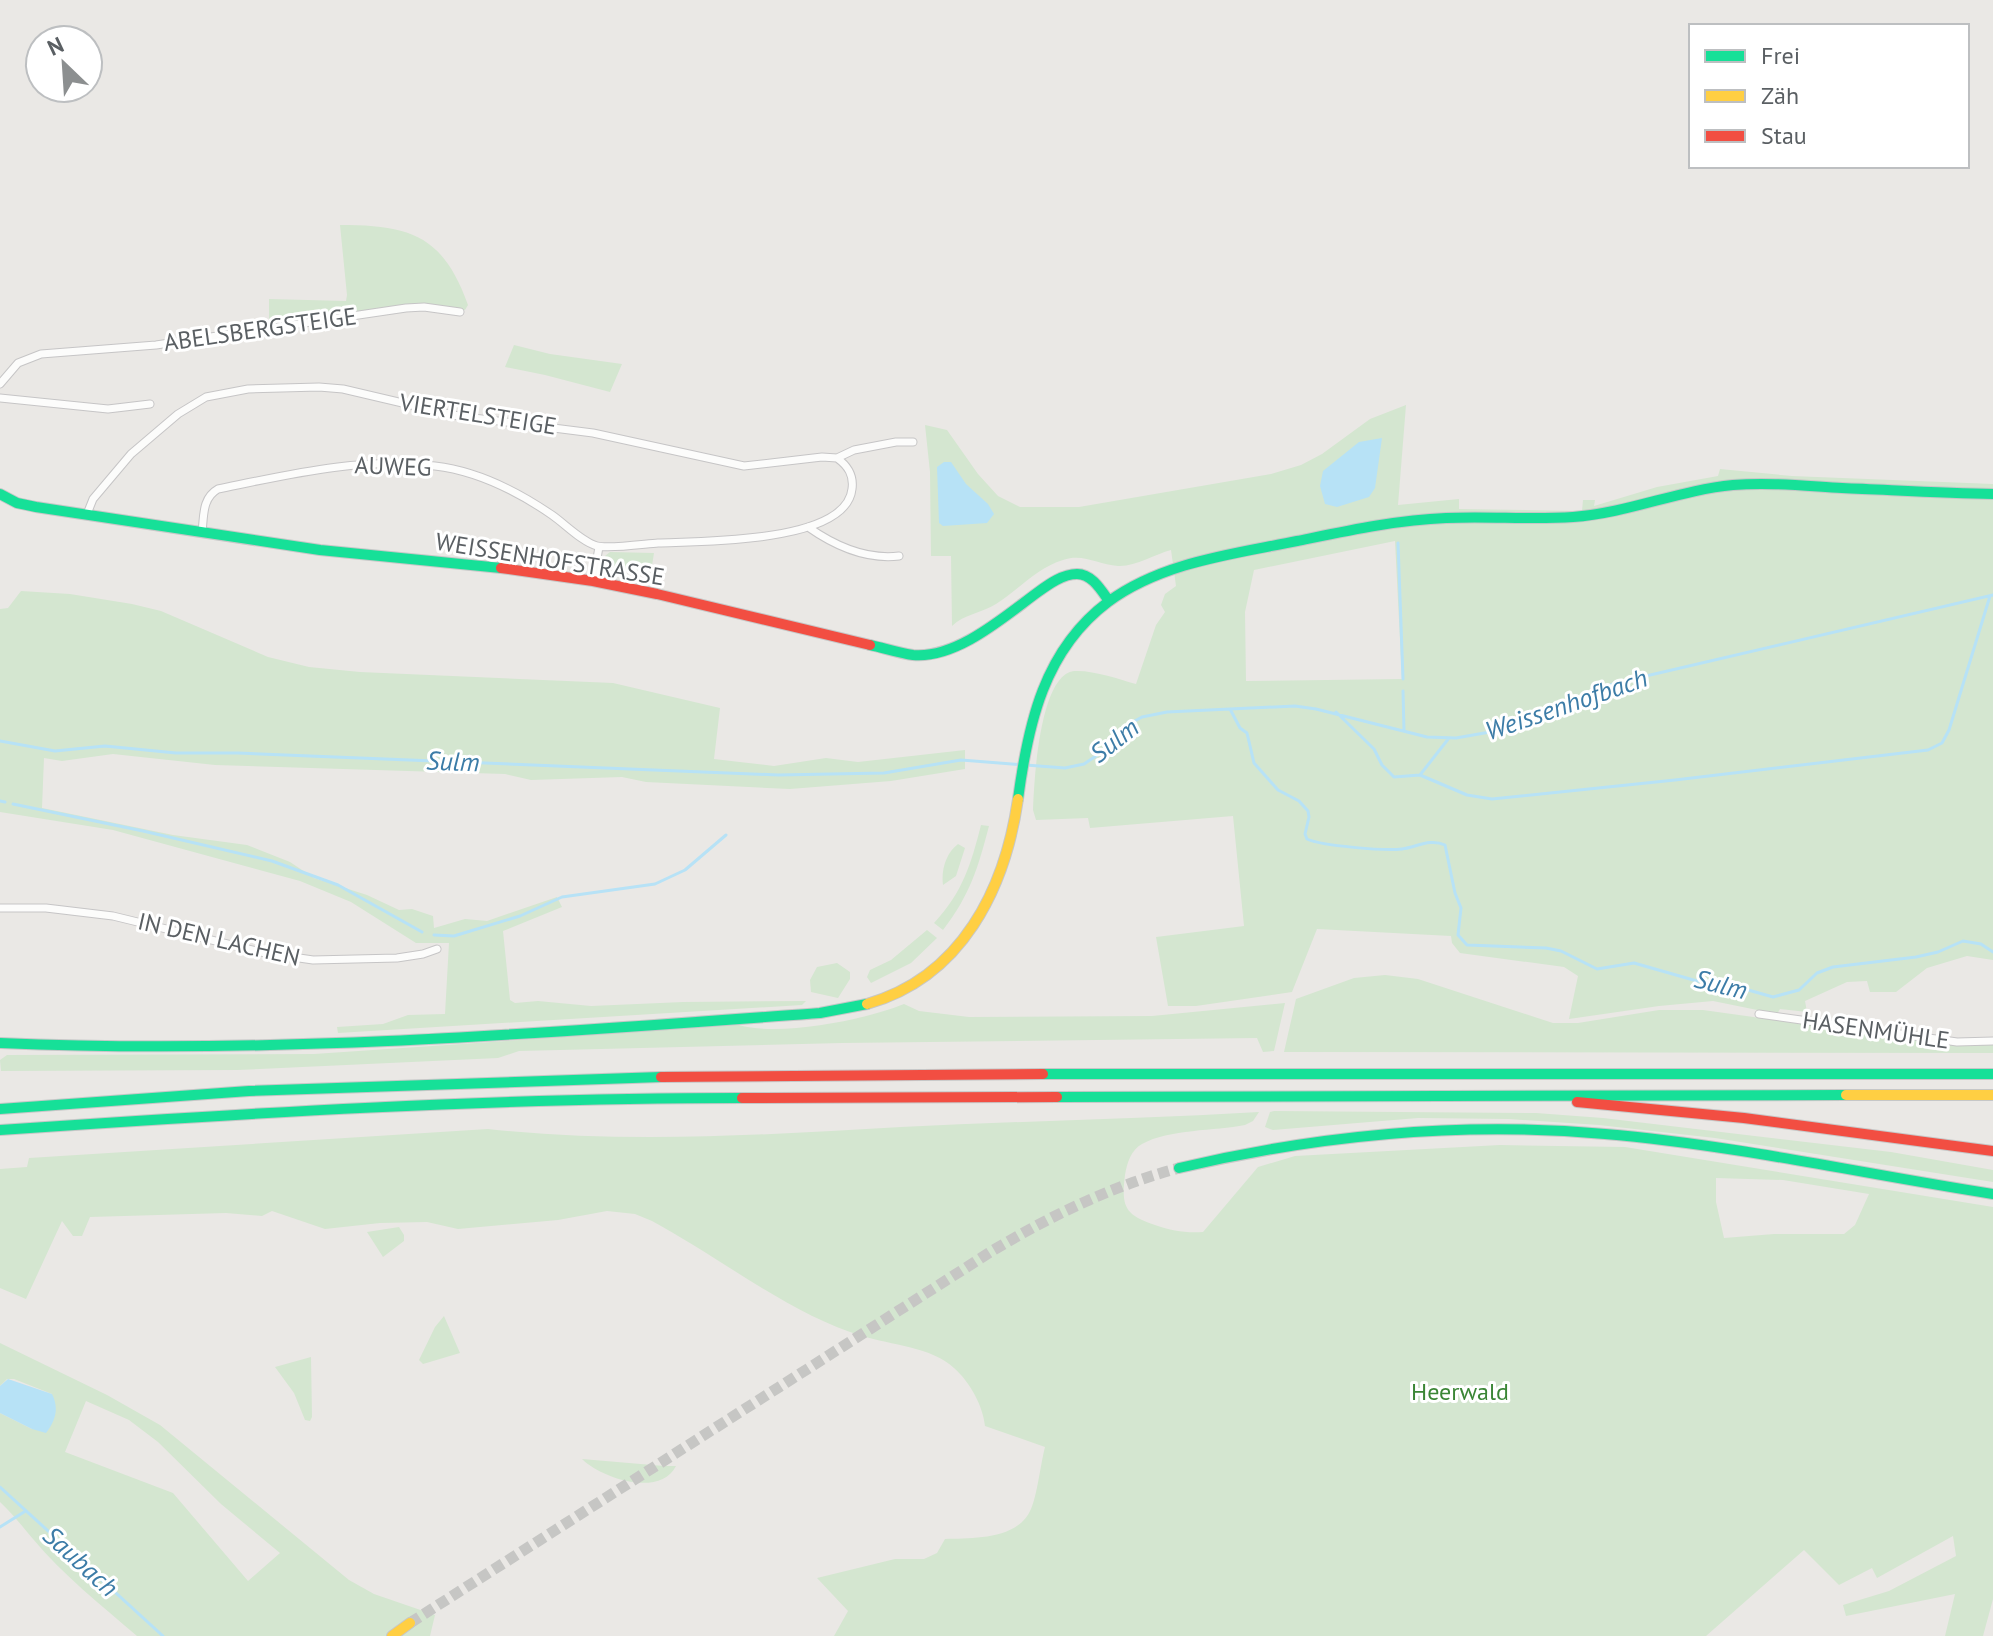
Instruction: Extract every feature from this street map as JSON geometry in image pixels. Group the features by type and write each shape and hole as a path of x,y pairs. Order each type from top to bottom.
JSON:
{"main road":[{"path":"0,1043 82,1049 287,1047 808,1014 864,1005 905,989 923,977 953,952 975,926 991,899 1007,858 1033,707 1046,675 1067,642 1109,601 1146,579 1184,564 1361,529 1429,519 1596,515 1701,489 1748,484 1993,494"},
{"name":"WEISSENHOFSTRASSE","path":"0,494 23,505 320,550 488,566 593,581 914,655 973,639 1067,575 1077,574 1092,580 1109,601"},
{"path":"0,1109 249,1091 520,1079 755,1075 1993,1074"},
{"path":"0,1130 251,1113 518,1100 755,1096 1993,1095"},
{"path":"1531,1096 1744,1118 1993,1151"},
{"path":"1179,1168 1267,1147 1335,1137 1468,1129 1554,1131 1662,1139 1749,1151 1993,1194"},
{"path":"393,1636 407,1625"}],"street":[{"name":"ABELSBERGSTEIGE","path":"0,384 10,370 26,359 60,350 156,345 406,308 460,312"},
{"name":"VIERTELSTEIGE","path":"87,514 93,499 131,454 178,414 206,397 248,389 343,389 458,416 593,433 727,464 754,466 822,457 837,458 854,450 913,442"},
{"path":"0,398 108,409 150,404"},
{"path":"593,581 599,547 758,539 808,527 842,509 851,494 853,486 849,470 837,458"},
{"name":"AUWEG","path":"202,532 208,496 218,489 355,463 395,463 438,466 495,483 536,505 599,547"},
{"path":"808,527 844,548 867,555 899,556"},
{"name":"IN DEN LACHEN","path":"0,908 60,909 113,916 265,953 313,960 397,958 437,949"},
{"name":"HASENMÜHLE","path":"1759,1014 1957,1042 1993,1041"}],"green space":[{"path":"340,225 386,228 421,239 447,263 468,305 465,310 424,303 269,323 269,299 346,301"},
{"path":"514,345 550,354 622,364 610,392 505,367"},
{"path":"1406,405 1398,505 1459,499 1459,509 1582,511 1583,500 1595,500 1594,506 1657,487 1718,476 1720,469 1792,476 1993,484 1993,960 1967,956 1927,968 1896,992 1870,992 1867,981 1847,982 1805,1001 1807,1012 1780,1009 1777,1014 1713,1001 1569,1019 1578,976 1564,967 1460,953 1451,936 1317,929 1292,992 1196,1006 1168,1006 1156,937 1244,926 1233,816 1090,828 1088,818 1036,820 1033,810 1041,732 1053,691 1062,677 1074,671 1098,673 1136,684 1156,625 1165,612 1161,605 1165,594 1176,586 1171,550 1125,566 1078,558 1063,560 1036,574 996,604 952,626 951,556 931,556 930,472 925,425 947,430 998,496 1020,507 1079,507 1271,474 1301,465 1322,454 1370,419","holes":["1395,541 1402,679 1246,681 1245,612 1254,570"]},
{"path":"610,552 654,553 651,572 603,566 605,556"},
{"path":"21,591 70,594 161,611 268,657 309,667 613,683 720,708 714,759 774,766 826,758 858,762 965,750 965,769 891,781 790,789 646,782 622,777 531,780 505,774 215,765 113,754 62,761 44,758 42,808 173,835 247,845 290,862 314,878 367,895 399,910 412,909 433,916 434,928 465,919 487,921 557,897 562,907 503,931 510,1000 515,1003 538,1001 591,1006 806,1001 802,1005 338,1033 337,1027 383,1024 408,1015 445,1014 449,943 416,943 351,902 300,881 113,830 0,812 0,609 8,608"},
{"path":"981,825 989,826 977,868 967,893 943,930 934,923 965,877"},
{"path":"958,844 965,848 956,876 943,885 945,862"},
{"path":"927,930 937,938 911,963 871,983 867,977 870,970 891,960"},
{"path":"837,963 850,972 850,979 838,998 811,992 810,980 817,967"},
{"path":"1385,975 1418,979 1553,1023 1578,1023 1659,1010 1703,1010 1962,1046 1993,1043 1993,1053 1284,1052 1296,999 1354,978"},
{"path":"1285,1003 1274,1051 1263,1052 1257,1038 519,1051 498,1058 237,1070 1,1071 0,1060 7,1055 314,1054 739,1025 799,1028 867,1016 904,1004 919,1011 969,1017 1152,1016"},
{"name":"Heerwald","path":"1259,1112 1253,1121 1245,1125 1165,1136 1138,1147 1130,1157 1125,1175 1127,1208 1137,1217 1167,1229 1203,1232 1258,1167 1295,1156 1500,1145 1625,1147 1993,1207 1993,1599 1983,1636 1945,1636 1955,1594 1846,1616 1843,1605 1889,1591 1956,1556 1953,1536 1877,1578 1872,1568 1839,1585 1804,1550 1706,1636 834,1636 848,1611 817,1578 895,1559 924,1559 937,1553 945,1539 994,1535 1016,1527 1031,1509 1045,1447 985,1426 982,1410 970,1387 945,1361 923,1351 862,1336 808,1314 652,1221 635,1214 607,1211 558,1220 458,1229 427,1222 325,1229 272,1211 262,1216 226,1213 90,1217 82,1236 73,1236 62,1221 26,1299 0,1288 0,1169 27,1167 29,1158 488,1129 591,1136 694,1137","holes":["1716,1178 1783,1180 1869,1194 1855,1225 1844,1234 1724,1238 1716,1202"]},
{"path":"1270,1112 1536,1113 1603,1118 1891,1152 1993,1170 1993,1182 1715,1138 1599,1125 1509,1119 1418,1118 1273,1130 1265,1127"},
{"path":"399,1227 404,1241 383,1257 367,1232"},
{"path":"444,1316 460,1353 423,1364 419,1360"},
{"path":"0,1343 107,1395 160,1425 349,1580 374,1594 435,1615 430,1636 137,1636 57,1565 0,1502 0,1413 32,1429 52,1394 14,1379 7,1379 0,1386","holes":["86,1401 129,1420 158,1442 221,1504 280,1553 248,1581 173,1493 65,1452"]},
{"path":"311,1357 310,1421 305,1420 294,1393 275,1367"},
{"path":"582,1459 676,1466 668,1476 657,1481 630,1482 602,1473"}],"water":[{"path":"1382,438 1375,488 1369,497 1337,507 1325,504 1320,486 1323,471 1359,442"},
{"path":"951,462 966,484 988,504 994,514 987,523 943,526 939,523 937,467"},
{"path":"8,1379 52,1394 55,1414 46,1433 0,1413 0,1386"}],"waterway":[{"path":"1398,543 1403,679"},
{"name":"Weissenhofbach","path":"1230,709 1295,706 1427,737 1456,738 1490,732 1616,683 1993,595"},
{"path":"1336,712 1374,749 1382,765 1394,777 1420,775 1467,795 1492,799 1928,750 1942,743 1949,730 1990,596"},
{"path":"1403,691 1404,731"},
{"name":"Sulm","path":"0,741 55,751 105,746 176,753 778,775 884,773 961,760 1065,768 1084,764 1099,754 1122,728 1142,717 1167,712 1230,709 1240,728 1247,733 1254,763 1278,790 1299,801 1308,811 1307,839 1339,846 1382,849 1402,849 1429,843 1445,845 1461,908 1458,935 1467,945 1546,948 1561,951 1597,969 1634,963 1697,981 1734,986 1773,997 1799,990 1817,973 1833,967 1916,957 1963,941 1981,944 1993,952"},
{"path":"1420,775 1449,738"},
{"path":"0,801 5,802"},
{"path":"13,804 272,861 338,885 422,932"},
{"path":"434,935 454,936 520,916 562,897 655,884 685,870 726,835"},
{"name":"Saubach","path":"0,1487 163,1636"},
{"path":"0,1527 24,1512"}],"tunnel":[{"path":"410,1623 992,1251 1083,1203 1179,1168"}],"traffic: fast":[{"path":"1018,799 1034,716 1054,666 1068,642 1086,621 1129,588 1199,561 1352,530 1427,519 1593,515 1733,485 1774,484 1993,494"},
{"path":"0,494 17,503 36,507 320,550 501,568"},
{"path":"870,645 913,655 946,650 980,634 1051,583 1072,574 1092,580 1109,601"},
{"path":"0,1043 205,1046 410,1040 820,1013 867,1004"},
{"path":"1043,1074 1993,1074"},
{"path":"0,1109 249,1091 661,1077"},
{"path":"1057,1097 1846,1095"},
{"path":"0,1130 371,1108 742,1098"},
{"path":"1179,1168 1337,1139 1444,1130 1551,1130 1702,1145 1993,1194"}],"traffic: slow":[{"path":"867,1004 900,991 929,973 953,951 973,925 990,896 1002,865 1018,799"},
{"path":"1846,1095 1993,1095"},
{"path":"392,1636 410,1623"}],"traffic: jam":[{"path":"501,568 657,594 870,645"},
{"path":"661,1077 1043,1074"},
{"path":"742,1098 1057,1097"},
{"path":"1577,1102 1744,1118 1993,1151"}]}
